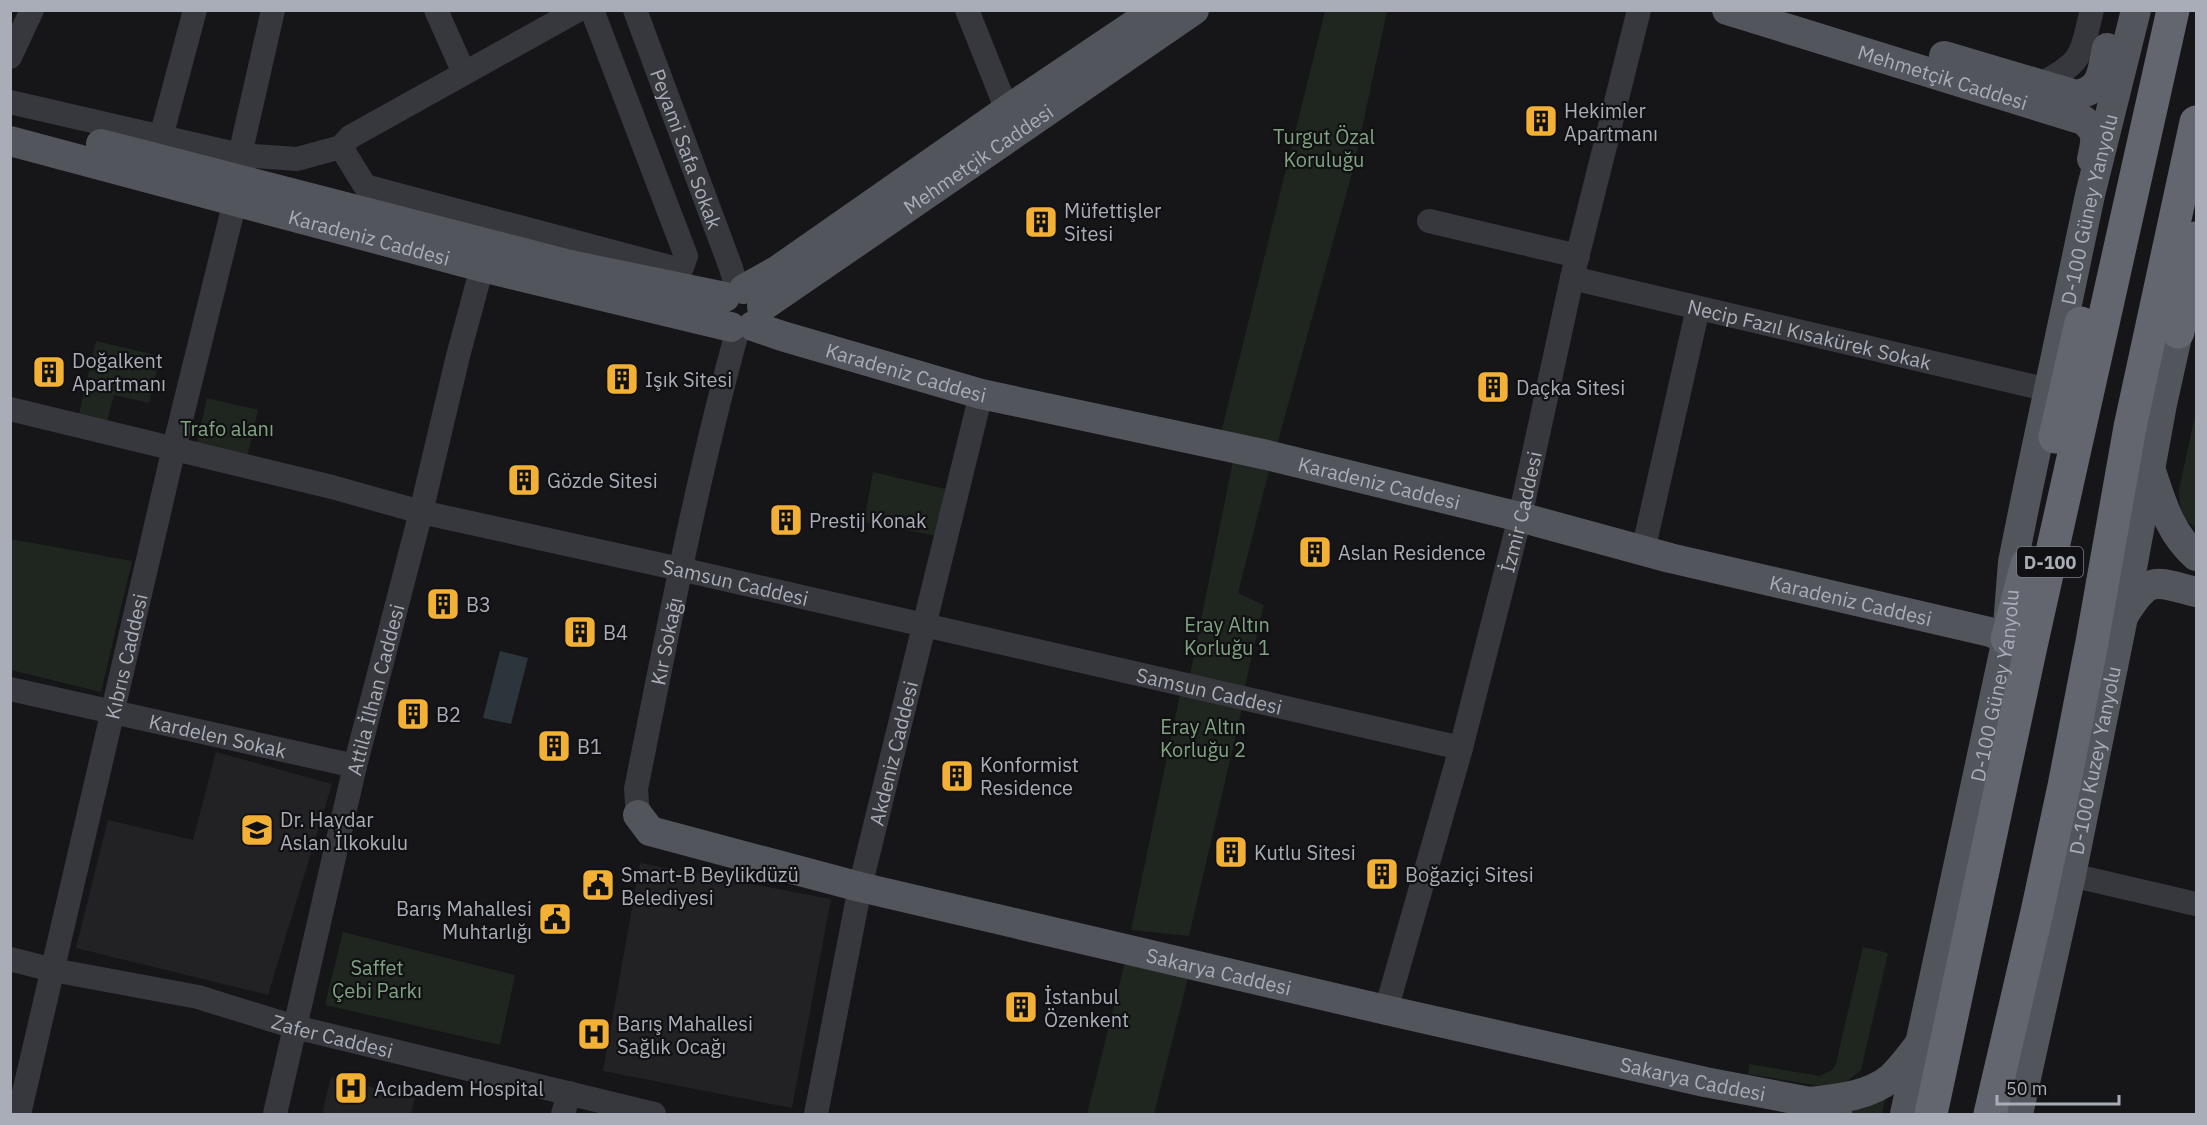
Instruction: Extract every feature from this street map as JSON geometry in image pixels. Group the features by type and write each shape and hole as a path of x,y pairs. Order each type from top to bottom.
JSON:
{"highway":[{"path":"2007,639 2024,580 2099,239 2147,44 2159,10"},
{"name":"D-100","path":"1931,1114 2033,635 2173,10"},
{"name":"D-100","path":"1990,1114 2064,786 2130,427 2196,122"},
{"path":"2187,334 2196,238"}],"main road":[{"name":"Mehmetçik Caddesi","path":"741,309 778,270 1155,10"},
{"name":"Mehmetçik Caddesi","path":"741,309 1194,10"},
{"name":"Mehmetçik Caddesi","path":"1727,10 2083,120 2093,128 2096,140 2088,183 2090,195"},
{"name":"Mehmetçik Caddesi","path":"1785,10 2076,95 2088,93 2096,87 2101,75 2115,10"},
{"name":"D-100 Güney Yanyolu","path":"1905,1114 2007,639 2013,562 2090,195 2136,10"},
{"name":"Karadeniz Caddesi","path":"10,120 741,309 981,394 1266,455 1520,517 1644,551 1990,632 2007,639"},
{"name":"Karadeniz Caddesi","path":"10,141 482,267 741,309"},
{"path":"2187,334 2196,285"},
{"name":"D-100 Kuzey Yanyolu","path":"2018,1114 2071,875 2123,617 2162,404 2187,334"},
{"path":"2150,467 2174,531 2183,544 2196,556"},
{"path":"2123,617 2138,592 2146,585 2168,584 2196,592"},
{"name":"Sakarya Caddesi","path":"638,815 650,831 860,887 1386,1010 1705,1082 1810,1102"},
{"path":"1810,1102 1843,1098 1869,1090 1890,1079 1920,1044"},
{"path":"1810,1102 1837,1114"}],"street":[{"path":"10,57 32,10"},
{"path":"161,137 195,10"},
{"path":"240,155 273,10"},
{"path":"436,10 464,73"},
{"path":"10,102 240,155 297,159 341,147 350,137 578,10"},
{"path":"341,147 365,186 681,270 686,256 592,10"},
{"name":"Peyami Safa Sokak","path":"635,10 731,268 741,309"},
{"path":"967,10 1007,110"},
{"name":"İzmir Caddesi","path":"1386,1010 1461,748 1520,517 1575,267 1639,10"},
{"path":"2048,87 2081,55 2092,10"},
{"name":"Kıbrıs Caddesi","path":"19,1114 174,448 235,201"},
{"name":"Necip Fazıl Kısakürek Sokak","path":"1429,221 1698,308 2049,390"},
{"name":"Attila İlhan Caddesi","path":"275,1114 355,766 482,267"},
{"path":"1644,551 1698,308"},
{"name":"Kır Sokağı","path":"638,815 636,789 680,568 711,426 741,309"},
{"name":"Akdeniz Caddesi","path":"816,1114 860,887 981,394"},
{"name":"Samsun Caddesi","path":"10,409 174,448 421,512 680,568 1461,748"},
{"name":"Kardelen Sokak","path":"10,689 355,766"},
{"path":"2071,875 2196,904"},
{"name":"Zafer Caddesi","path":"10,959 53,970 198,997 566,1104 654,1114"}],"shaded area":[{"path":"500,651 528,658 511,724 483,718"},
{"path":"216,752 332,784 268,995 76,948 108,820 193,840"},
{"path":"640,863 831,899 792,1108 603,1071"},
{"name":"Acıbadem Hospital","path":"331,1077 415,1098 411,1114 322,1114"}],"green space":[{"name":"Turgut Özal Koruluğu","path":"1325,11 1387,11 1354,166 1275,452 1219,441"},
{"path":"96,341 160,356 149,403 114,395 107,421 79,414"},
{"name":"Trafo alanı","path":"207,398 258,410 247,458 196,446"},
{"path":"2196,411 2196,528 2181,516 2179,490"},
{"name":"Eray Altın Korluğu 1","path":"1233,461 1270,467 1238,593 1264,605 1244,690 1190,675"},
{"path":"873,472 945,489 937,536 864,522"},
{"path":"11,539 132,561 101,692 11,670"},
{"name":"Eray Altın Korluğu 2","path":"1181,690 1243,704 1189,936 1131,930"},
{"name":"Saffet Çebi Parkı","path":"343,932 515,975 500,1045 325,1005"},
{"path":"1863,947 1888,953 1861,1070 1845,1083 1826,1087 1748,1074 1749,1064 1820,1076 1832,1070 1836,1063"},
{"path":"1125,962 1188,978 1154,1114 1087,1114"},
{"path":"1886,1096 1882,1114 1851,1114 1846,1110"}],"place":[{"name":"Hekimler Apartmanı","path":"1541,121"},
{"name":"Müfettişler Sitesi","path":"1041,222"},
{"name":"Doğalkent Apartmanı","path":"49,372"},
{"name":"Işık Sitesi","path":"622,379"},
{"name":"Daçka Sitesi","path":"1493,387"},
{"name":"Gözde Sitesi","path":"524,480"},
{"name":"Prestij Konak","path":"786,520"},
{"name":"Aslan Residence","path":"1315,552"},
{"name":"B3","path":"443,604"},
{"name":"B4","path":"580,632"},
{"name":"B2","path":"413,714"},
{"name":"B1","path":"554,746"},
{"name":"Konformist Residence","path":"957,776"},
{"name":"Dr. Haydar Aslan İlkokulu","path":"257,830"},
{"name":"Kutlu Sitesi","path":"1231,852"},
{"name":"Boğaziçi Sitesi","path":"1382,874"},
{"name":"Smart-B Beylikdüzü Belediyesi","path":"598,885"},
{"name":"Barış Mahallesi Muhtarlığı","path":"555,919"},
{"name":"İstanbul Özenkent","path":"1021,1007"},
{"name":"Barış Mahallesi Sağlık Ocağı","path":"594,1034"},
{"name":"Acıbadem Hospital","path":"351,1088"}]}
